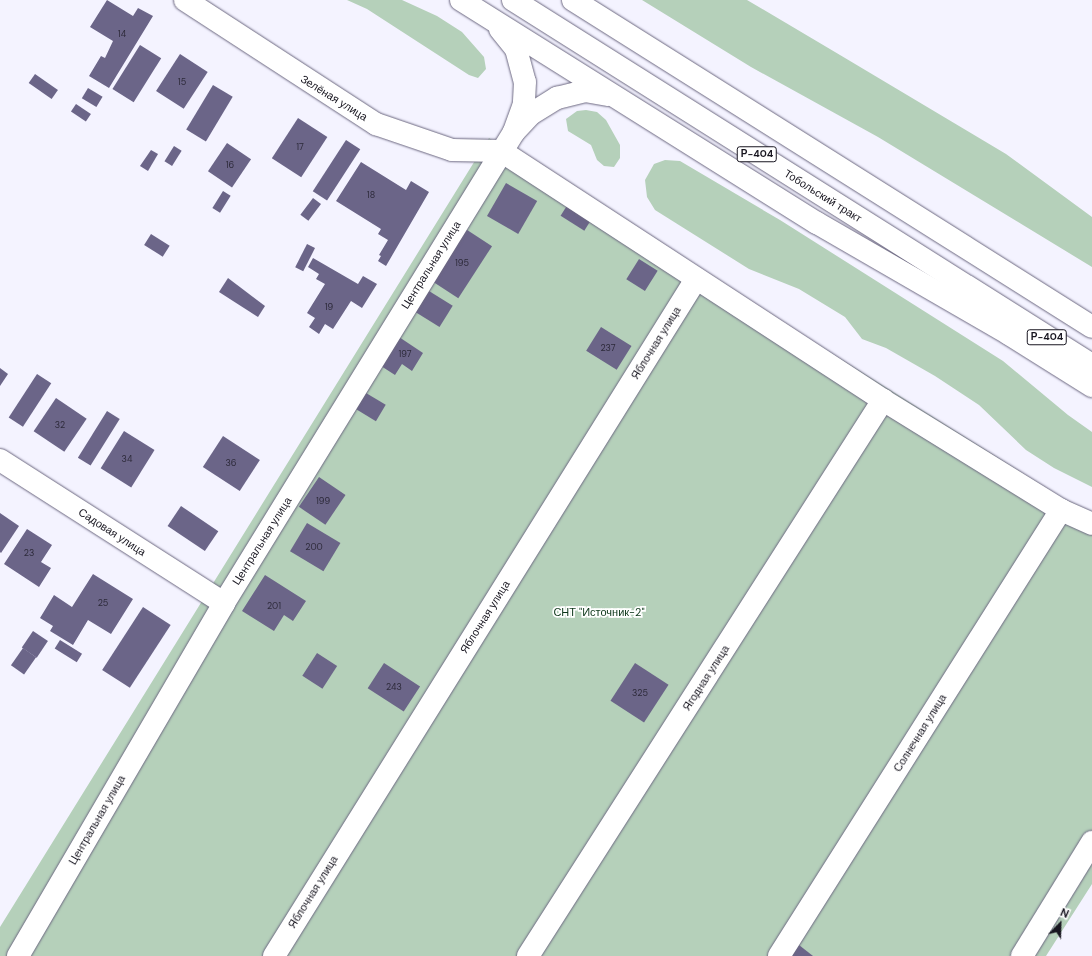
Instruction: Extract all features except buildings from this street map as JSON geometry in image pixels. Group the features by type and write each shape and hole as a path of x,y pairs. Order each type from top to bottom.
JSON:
{"main road":[{"name":"Зелёная улица","path":"184,0 376,124 452,150 501,151"},
{"path":"461,0 817,223 1009,334 1092,386"},
{"name":"Тобольский тракт","path":"512,0 1092,366"},
{"name":"Р-404","path":"573,0 1092,327"},
{"path":"480,12 510,40 524,70 524,104 514,132"},
{"path":"514,132 539,108 566,94 595,92 619,98"},
{"name":"Центральная улица","path":"18,956 224,603 514,132"},
{"path":"501,151 883,400 1061,510 1092,524"},
{"name":"Яблочная улица","path":"274,956 696,279"},
{"name":"Ягодная улица","path":"528,956 883,400"},
{"name":"Садовая улица","path":"0,460 224,603"},
{"name":"Солнечная улица","path":"779,956 1061,510"},
{"path":"1022,956 1092,842"}],"green space":[{"path":"347,0 402,0 437,16 462,32 484,57 486,69 478,78 469,75 367,9"},
{"path":"642,0 747,0 840,55 1006,154 1092,217 1092,267 878,137 751,67"},
{"path":"586,110 597,112 606,120 620,145 620,158 614,167 604,166 597,160 591,145 568,131 566,119 577,111"},
{"name":"СНТ \"Источник-2\"","path":"489,138 1062,498 1092,512 1092,884 1046,956 0,956 0,927"},
{"path":"665,160 680,161 780,220 1003,361 1068,415 1092,432 1092,487 1054,468 1026,450 979,405 935,376 886,348 862,339 845,317 799,289 749,269 655,210 647,197 645,180 654,164"}]}
